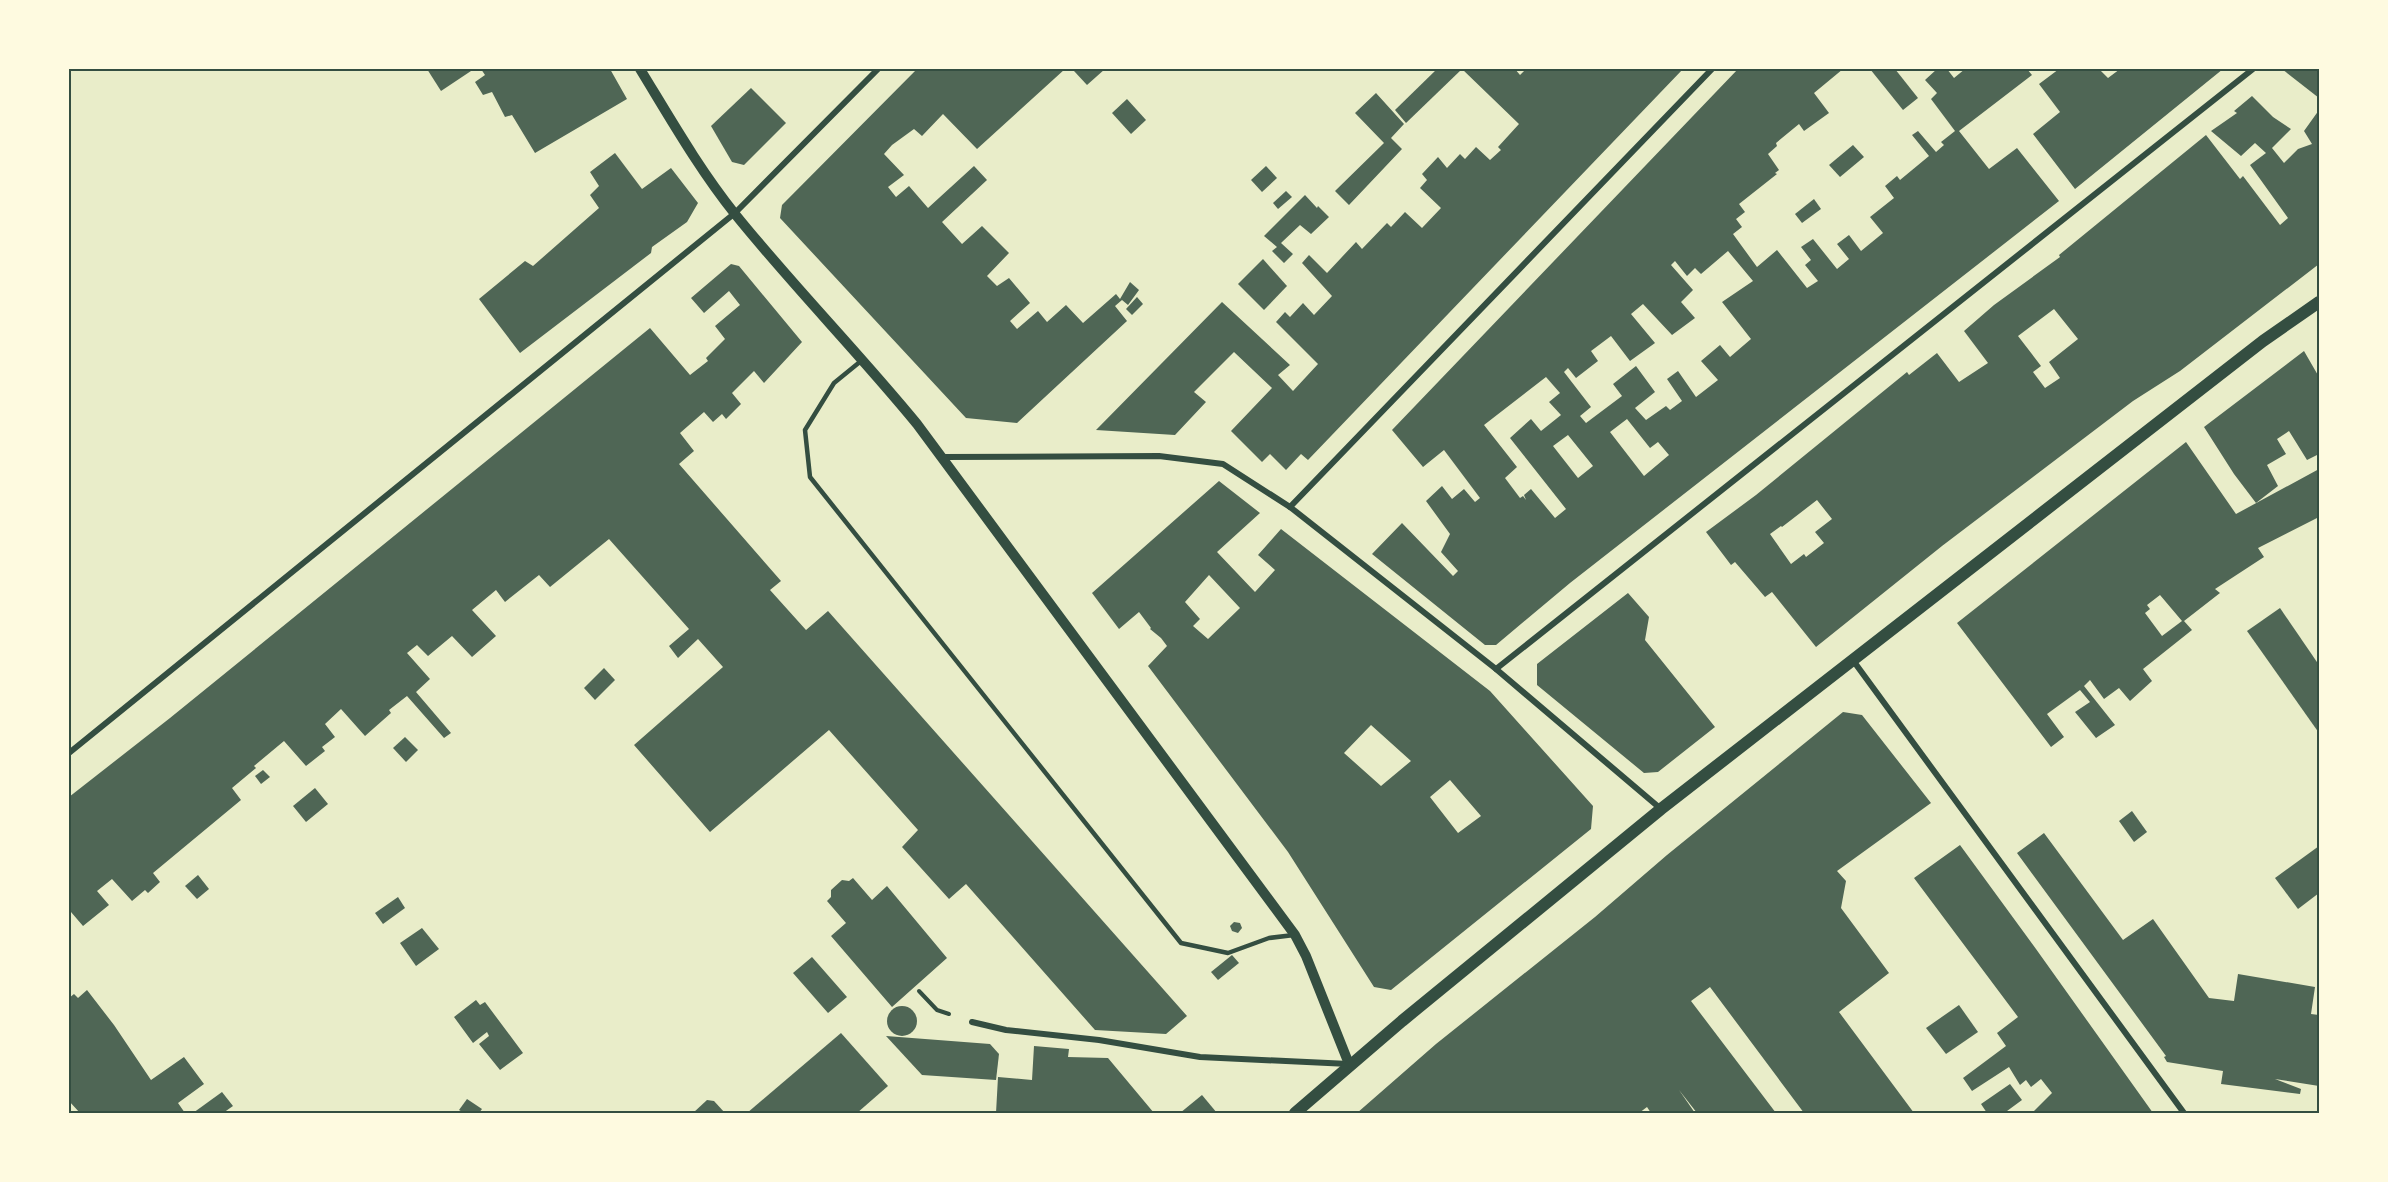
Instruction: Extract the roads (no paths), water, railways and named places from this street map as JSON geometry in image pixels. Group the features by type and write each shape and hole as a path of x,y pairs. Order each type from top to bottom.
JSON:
{"main road":[{"path":"1295,1113 1349,1064 1661,808 2263,341 2319,302"}],"street":[{"path":"640,69 691,151 735,213 863,359 942,457 1295,935 1306,956 1349,1064 1200,1057 1099,1040 1006,1030 972,1022"},
{"path":"69,753 735,213 878,69"},
{"path":"1290,507 1712,69"},
{"path":"1496,669 2253,69"},
{"path":"942,457 1159,456 1223,464 1290,507 1496,669 1661,808"},
{"path":"1852,659 2184,1113"}],"lane":[{"path":"863,359 834,383 805,430 810,477 1181,943 1228,953 1269,938 1295,935"}]}
